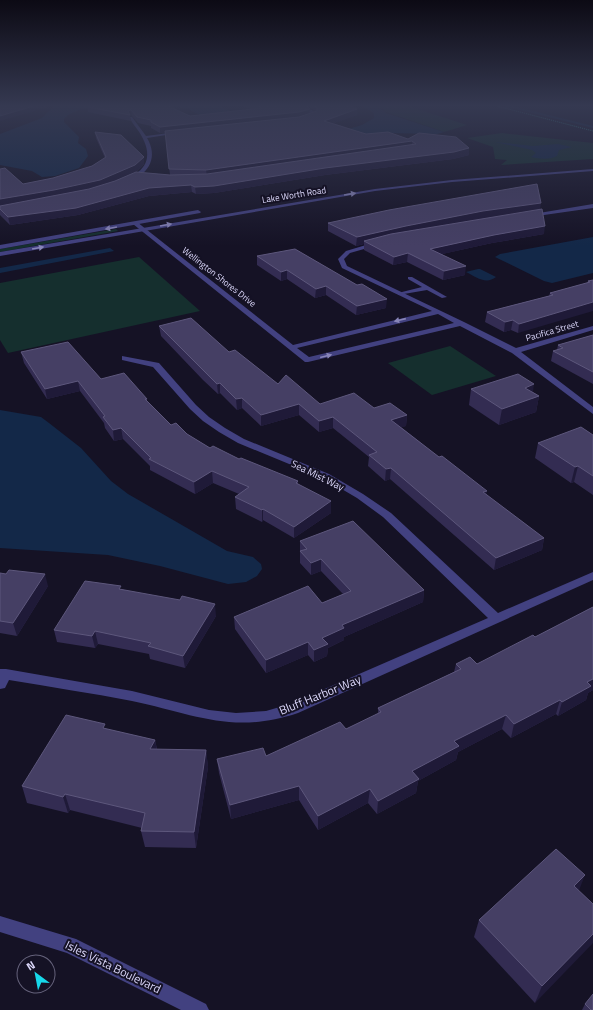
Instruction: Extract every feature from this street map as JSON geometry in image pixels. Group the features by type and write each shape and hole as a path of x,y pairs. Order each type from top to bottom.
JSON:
{"street":[{"path":"126,181 138,176 151,162 152,152"},
{"name":"Lake Worth Road","path":"0,254 375,190 452,181 593,170"},
{"path":"367,185 482,172"},
{"path":"138,176 146,177"},
{"path":"522,216 593,206"},
{"path":"0,247 203,212"},
{"name":"Wellington Shores Drive","path":"134,224 308,360 462,323"},
{"path":"384,242 348,252 341,259 344,267 462,323 515,351 593,410"},
{"path":"410,278 444,297"},
{"path":"400,294 428,288"},
{"path":"292,347 438,312"},
{"name":"Pacifica Street","path":"515,351 593,328"},
{"name":"Sea Mist Way","path":"125,358 156,365 193,407 206,419 222,430 241,441 326,476 360,496 387,515 497,619"},
{"name":"Bluff Harbor Way","path":"2,677 132,696 209,715 236,718 266,716 293,709 593,576"},
{"name":"Isles Vista Boulevard","path":"0,924 70,945 200,1010"}],"green space":[{"path":"494,152 593,152 593,159 501,165 507,160 495,159"},
{"path":"116,229 118,231 0,252 0,249"},
{"path":"139,257 200,311 8,353 0,340 0,283"},
{"path":"450,346 496,376 432,395 388,363"}],"water":[{"path":"0,152 87,152 88,156 79,168 55,176 42,177 32,171 0,165"},
{"path":"535,152 558,152 557,156 548,159 531,157 536,153"},
{"path":"593,237 593,273 552,283 544,281 495,257 500,254"},
{"path":"110,248 114,251 0,273 0,268"},
{"path":"478,269 496,277 485,280 477,278 466,272"},
{"path":"0,410 41,417 81,448 111,481 128,494 227,551 253,557 261,564 262,569 257,576 246,582 228,584 160,566 108,555 0,548"}],"building":[{"path":"104,152 139,152 144,157 135,165 100,180 54,190 0,199 0,169 5,168 23,184 53,178 92,166 106,157"},
{"path":"167,152 333,152 206,170 169,169"},
{"path":"359,152 453,152 325,168 214,186 195,187 191,185 149,188 76,208 8,217 0,209 0,206 89,189 115,181 136,172 170,175 207,174"},
{"path":"537,184 541,203 483,211 357,237 328,223 389,210"},
{"path":"542,209 545,226 430,249 466,266 444,271 408,253 394,257 364,241 391,234"},
{"path":"295,249 357,285 362,284 387,299 357,306 326,286 316,289 287,270 281,272 257,256"},
{"path":"593,280 593,302 519,324 513,320 505,322 487,312 553,295 550,293"},
{"path":"191,318 229,352 235,350 278,384 286,375 320,404 354,393 374,408 390,403 407,415 391,420 439,457 442,456 487,491 483,492 544,538 496,558 391,468 386,469 369,455 377,452 333,417 319,421 299,404 261,415 242,398 236,399 220,383 217,384 159,326"},
{"path":"593,335 593,372 553,351 563,348 558,345"},
{"path":"68,342 101,379 124,373 147,399 145,399 171,425 176,423 187,434 210,448 213,446 239,459 241,458 298,481 296,483 331,501 294,527 263,509 262,510 235,497 249,487 212,471 194,482 149,459 151,458 121,428 113,430 103,417 105,416 78,381 45,389 21,352"},
{"path":"518,374 534,384 525,388 539,396 502,409 471,389"},
{"path":"581,427 593,435 593,476 578,466 575,467 538,443"},
{"path":"353,521 424,590 342,625 344,628 322,638 328,644 314,650 308,642 266,660 234,617 308,586 322,603 351,591 321,559 311,563 300,551 307,549 300,541"},
{"path":"9,570 45,574 13,623 0,621 0,573 6,574"},
{"path":"85,581 121,586 119,589 180,600 182,596 215,604 183,656 148,646 151,643 95,631 92,636 54,630"},
{"path":"593,607 593,679 587,682 591,686 562,702 560,700 514,724 506,715 454,741 459,746 412,771 419,779 378,801 370,789 318,816 299,786 230,805 217,759 263,748 266,756 340,722 346,729 381,712 378,708 461,669 456,664 470,657 477,664 533,635 535,637"},
{"path":"66,715 105,724 103,728 155,740 150,749 206,750 194,832 141,831 145,813 65,794 63,797 22,786"},
{"path":"556,849 585,875 574,886 593,904 593,934 542,986 479,920"},
{"path":"593,994 593,1010 591,1010 585,1004"}]}
